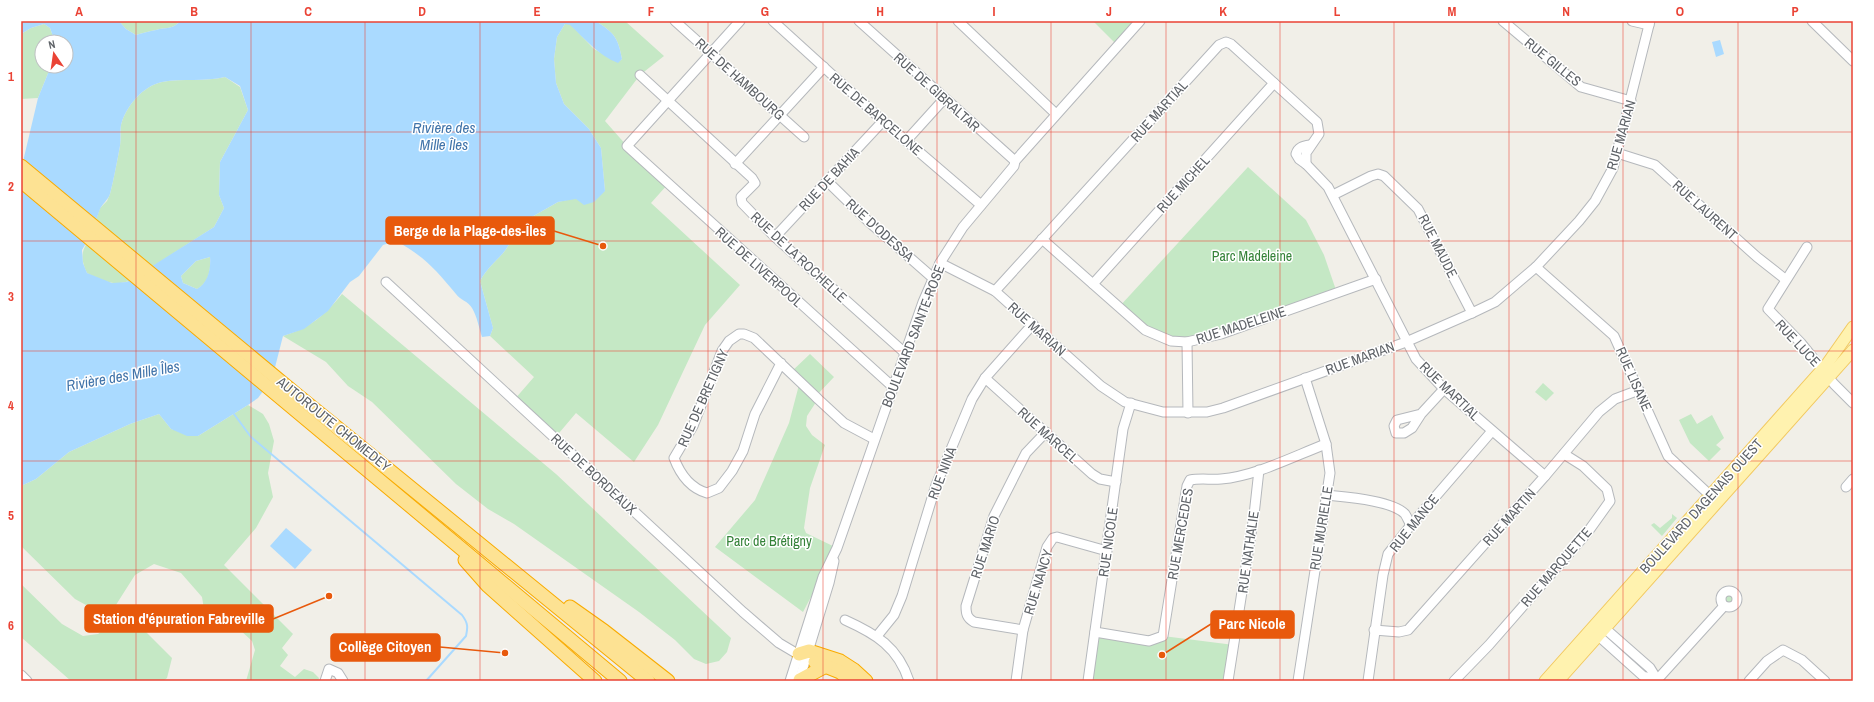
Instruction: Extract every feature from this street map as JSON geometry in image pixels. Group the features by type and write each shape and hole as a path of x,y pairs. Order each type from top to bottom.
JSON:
{"highway":[{"name":"AUTOROUTE CHOMEDEY","path":"21,166 294,400 438,528 620,681"},
{"name":"AUTOROUTE CHOMEDEY","path":"21,181 294,400 489,552 648,681"},
{"path":"438,528 488,586 595,681"},
{"path":"489,552 604,631 668,681"},
{"path":"804,655 840,672 852,681"},
{"path":"804,655 845,664 866,681"},
{"path":"796,681 826,666"}],"main road":[{"name":"BOULEVARD DAGENAIS OUEST","path":"1826,373 1836,353 1853,327"},
{"name":"BOULEVARD DAGENAIS OUEST","path":"1545,681 1598,629 1826,373 1853,350"},
{"name":"BOULEVARD DAGENAIS OUEST","path":"1558,681 1598,629"}],"street":[{"name":"RUE DE HAMBOURG","path":"675,21 804,137"},
{"path":"668,101 740,21"},
{"name":"RUE DE BARCELONE","path":"772,21 883,121 981,205"},
{"name":"RUE DE GIBRALTAR","path":"859,21 1015,161"},
{"path":"958,21 1056,114"},
{"name":"BOULEVARD SAINTE-ROSE","path":"796,681 829,583 836,548 923,302 940,263 963,227 1014,166 1015,161 1140,21"},
{"name":"RUE GILLES","path":"1503,21 1581,87 1631,101"},
{"path":"1632,21 1650,23"},
{"path":"1812,21 1853,61"},
{"name":"RUE MARIAN","path":"940,263 995,292 1101,386 1125,402 1163,412 1207,412 1223,408 1406,342 1472,313 1495,302 1536,267 1579,221 1595,201 1613,168 1650,23"},
{"name":"RUE MARTIAL","path":"995,292 1219,45 1226,42 1231,44 1317,122 1319,134 1310,145 1306,153 1306,164 1328,187 1333,195 1376,278 1406,342 1416,359 1444,389 1545,476"},
{"path":"735,164 779,114 824,67"},
{"name":"RUE DE LA ROCHELLE","path":"640,75 735,164 752,178 755,182 741,197 742,203 775,237 905,353"},
{"name":"RUE MICHEL","path":"1093,284 1274,83"},
{"path":"906,141 944,98"},
{"name":"RUE DE LIVERPOOL","path":"668,101 627,146 893,387"},
{"name":"RUE DE BAHIA","path":"775,237 883,121"},
{"name":"RUE LAURENT","path":"1617,153 1655,165 1757,257 1785,279"},
{"name":"RUE MAUDE","path":"1333,195 1371,176 1378,174 1384,176 1418,209 1472,313"},
{"name":"RUE D'ODESSA","path":"827,181 868,221 934,278"},
{"name":"RUE MADELEINE","path":"1042,239 1145,330 1170,341 1187,342 1221,334 1376,278"},
{"path":"1785,279 1807,247"},
{"name":"RUE LISANE","path":"1536,267 1614,336 1668,456 1672,462 1714,499"},
{"name":"RUE LUCE","path":"1785,279 1768,309 1801,343 1853,403"},
{"name":"RUE DE BORDEAUX","path":"386,282 748,617 779,643 804,655"},
{"name":"RUE NINA","path":"877,636 894,615 902,596 936,485 972,400 985,378 1032,324"},
{"name":"RUE DE BRETIGNY","path":"781,363 755,414 743,451 732,470 719,488 707,494 698,491 679,472 674,458 693,426 722,351 729,341 739,334 754,338 781,363 844,423 874,439"},
{"path":"1187,342 1188,413"},
{"name":"RUE MARCEL","path":"985,378 1092,474 1100,480 1116,482"},
{"name":"RUE MURIELLE","path":"1298,681 1330,473 1326,444 1304,378"},
{"path":"1421,414 1444,389"},
{"name":"RUE MARTIN","path":"1374,630 1399,632 1408,630 1545,476 1598,412 1615,399 1639,390"},
{"name":"RUE NICOLE","path":"1088,681 1123,429 1130,403"},
{"name":"RUE MANCE","path":"1368,681 1374,630 1388,554 1410,525 1492,431"},
{"name":"RUE MARIO","path":"1023,630 974,622 969,619 966,613 966,606 994,516 1026,453 1046,432"},
{"name":"RUE MERCEDES","path":"1095,632 1149,641 1163,636 1187,486 1190,480 1221,479 1259,470 1326,444"},
{"name":"RUE MARQUETTE","path":"1454,681 1489,645 1587,533 1610,501 1607,489 1583,466 1564,454"},
{"name":"RUE NATHALIE","path":"1228,681 1254,515 1259,470"},
{"path":"1846,487 1853,479"},
{"path":"1326,495 1354,497 1389,505 1404,513 1410,525"},
{"name":"RUE NANCY","path":"1016,681 1023,630 1048,547 1053,538 1057,537 1107,551"},
{"path":"1598,629 1650,668 1657,681 1724,606"},
{"path":"845,620 877,636 892,651 906,670 910,681"},
{"path":"1749,681 1767,661 1783,650 1802,660 1824,681"},
{"path":"325,681 328,669 342,676 343,681"},
{"path":"21,675 27,681"}],"green space":[{"path":"119,21 180,21 172,27 136,35 126,29"},
{"path":"596,21 625,21 664,56 640,75 605,121 627,146 668,184 651,203 740,285 705,325 658,425 634,462 576,413 554,439 514,400 534,377 490,336 493,328 480,281 490,267 505,251 513,236 516,226 558,202 605,191 601,148 589,129 564,104 556,83 554,59 557,37 565,24 570,24 594,49 618,62 622,59 617,40 611,32"},
{"path":"1093,21 1140,21 1118,46"},
{"path":"44,24 50,28 52,34 34,34 34,74 48,74 38,98 21,99 21,34 31,28"},
{"path":"225,77 240,87 248,110 220,162 219,195 224,208 214,227 152,267 96,220 100,208 107,201 110,194 120,146 121,125 123,118 136,98 142,92 155,84 178,80"},
{"name":"Parc Madeleine","path":"1248,167 1306,220 1324,255 1337,293 1187,342 1143,328 1119,307"},
{"path":"87,243 131,280 114,283 97,278 87,273 82,258 83,250"},
{"path":"210,257 210,266 207,279 201,286 197,289 183,283 181,276 196,261"},
{"path":"342,294 556,474 731,638 727,652 719,661 706,664 694,659 675,640 639,612 514,524 488,509 456,484 372,402 348,386 326,362 283,336 309,325 323,315"},
{"name":"Parc de Brétigny","path":"810,354 834,377 816,396 818,399 807,416 806,426 812,435 825,445 810,488 804,528 806,533 837,548 803,612 715,547 755,500 789,423 800,381 791,372"},
{"path":"1543,383 1554,393 1546,401 1535,392"},
{"path":"248,405 263,414 269,424 274,441 268,473 273,497 256,528 224,565 293,634 282,648 288,655 280,666 295,677 304,669 313,672 319,678 318,681 246,681 255,650 252,641 226,617 210,614 204,609 202,597 181,573 154,564 135,575 114,608 95,610 75,599 21,546 21,486 36,479 69,452 130,424 159,414 171,429 198,436"},
{"path":"1691,414 1697,424 1712,415 1724,438 1716,445 1721,449 1709,461 1690,443 1679,420"},
{"path":"1672,514 1677,518 1662,536 1651,525 1654,523 1660,528 1672,518"},
{"path":"21,584 62,624 83,636 98,634 122,619 142,628 172,658 167,678 163,681 71,681 21,637"},
{"path":"1729,591 1735,593 1737,599 1735,605 1729,607 1723,605 1721,599 1723,593"},
{"path":"1095,632 1149,641 1163,636 1234,645 1228,681 1088,681"}],"water":[{"name":"Rivière des Mille Îles","path":"21,21 119,21 126,29 136,35 172,27 180,21 596,21 611,32 617,40 622,59 618,63 604,56 570,25 565,24 557,37 554,59 556,83 564,104 589,129 601,148 605,191 594,202 584,205 576,199 558,202 516,226 513,236 505,251 485,273 480,281 493,328 490,336 482,337 474,311 422,258 396,241 383,245 359,276 350,282 328,311 304,329 283,336 272,379 258,398 248,405 198,436 187,436 171,429 159,414 130,424 69,452 36,479 21,486 21,170 38,98 48,74 74,74 74,34 52,34 50,28 44,24 31,28 21,34","holes":["225,77 240,86 248,110 220,162 219,195 224,208 214,227 127,282 112,283 87,273 83,263 82,250 90,235 100,209 110,194 120,146 121,125 123,118 131,104 142,92 155,84 162,82","210,257 210,266 204,283 197,289 183,283 181,276 196,261"]},
{"path":"1720,40 1724,54 1716,57 1712,42"},
{"path":"286,528 312,550 295,569 270,546"}],"waterway":[{"path":"234,414 251,437 462,615 467,625 466,636 426,681"}],"place":[{"name":"Berge de la Plage-des-Îles","path":"603,246"},
{"name":"Station d'épuration Fabreville","path":"329,596"},
{"name":"Collège Citoyen","path":"505,653"},
{"name":"Parc Nicole","path":"1162,655"}]}
